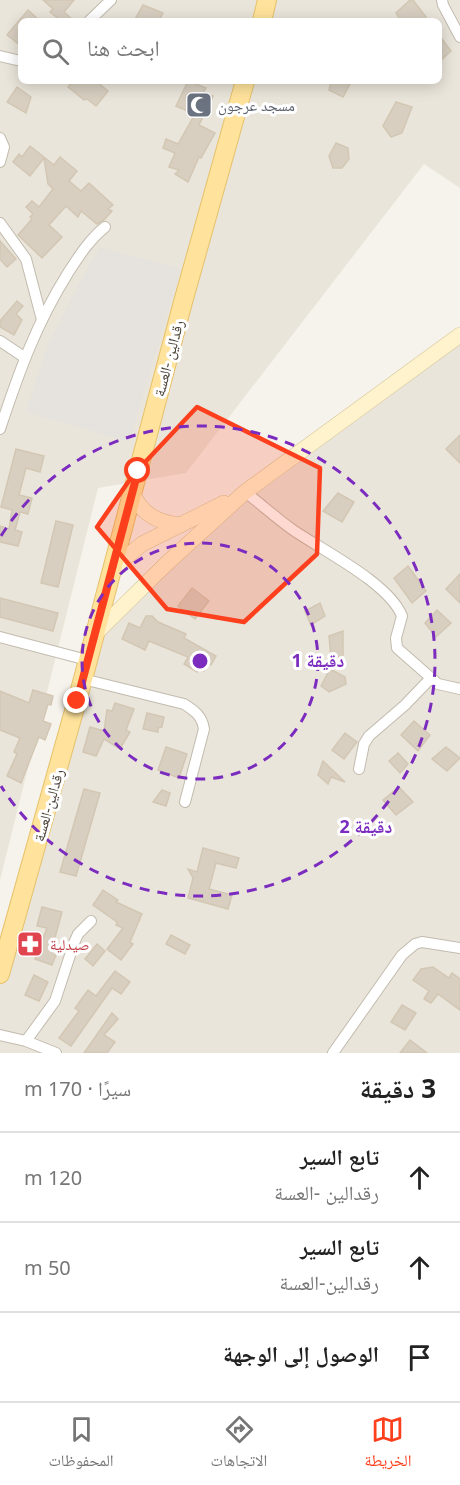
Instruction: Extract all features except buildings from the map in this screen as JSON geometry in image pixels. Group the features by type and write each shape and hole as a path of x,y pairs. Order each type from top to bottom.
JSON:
{"main road":[{"path":"263,18 267,0"},
{"name":"رقدالين -العسة","path":"94,635 244,84"},
{"name":"رقدالين-العسة","path":"0,974 4,948 94,635"}],"street":[{"path":"92,18 111,0"},
{"path":"442,0 460,37"},
{"path":"0,56 18,60"},
{"path":"0,138 4,147 0,162"},
{"path":"0,223 26,259 42,320"},
{"path":"0,429 24,357 57,290 84,248 105,226"},
{"path":"94,635 165,565 245,492 460,335"},
{"path":"0,341 24,357"},
{"path":"132,492 136,502 146,513 167,524 181,525"},
{"path":"109,576 142,544 245,492"},
{"path":"245,492 293,530 334,554 391,599 402,616 396,638 397,648 430,679 438,684 460,689"},
{"path":"0,637 87,660"},
{"path":"83,679 184,704 203,720 203,735 185,802"},
{"path":"359,769 364,744 369,736 405,705 430,679"},
{"path":"26,1041 55,1000 78,934 91,921"},
{"path":"333,1053 402,955 415,944 422,942 460,948"},
{"path":"0,1035 26,1041 56,1053"}],"highlighted area":[{"path":"197,407 320,468 317,554 244,622 167,609 97,527 133,475"}],"shaded area":[{"path":"0,0 460,0 460,188 424,164 186,473 98,488 0,880"},
{"path":"100,247 181,269 129,442 26,412 48,345"},
{"path":"460,335 460,1053 0,1053 0,974 94,635 218,516"}],"place":[{"name":"مسجد عرجون","path":"199,105"},
{"name":"صيدلية","path":"30,944"}],"route":[{"path":"77,701 138,471"}]}
